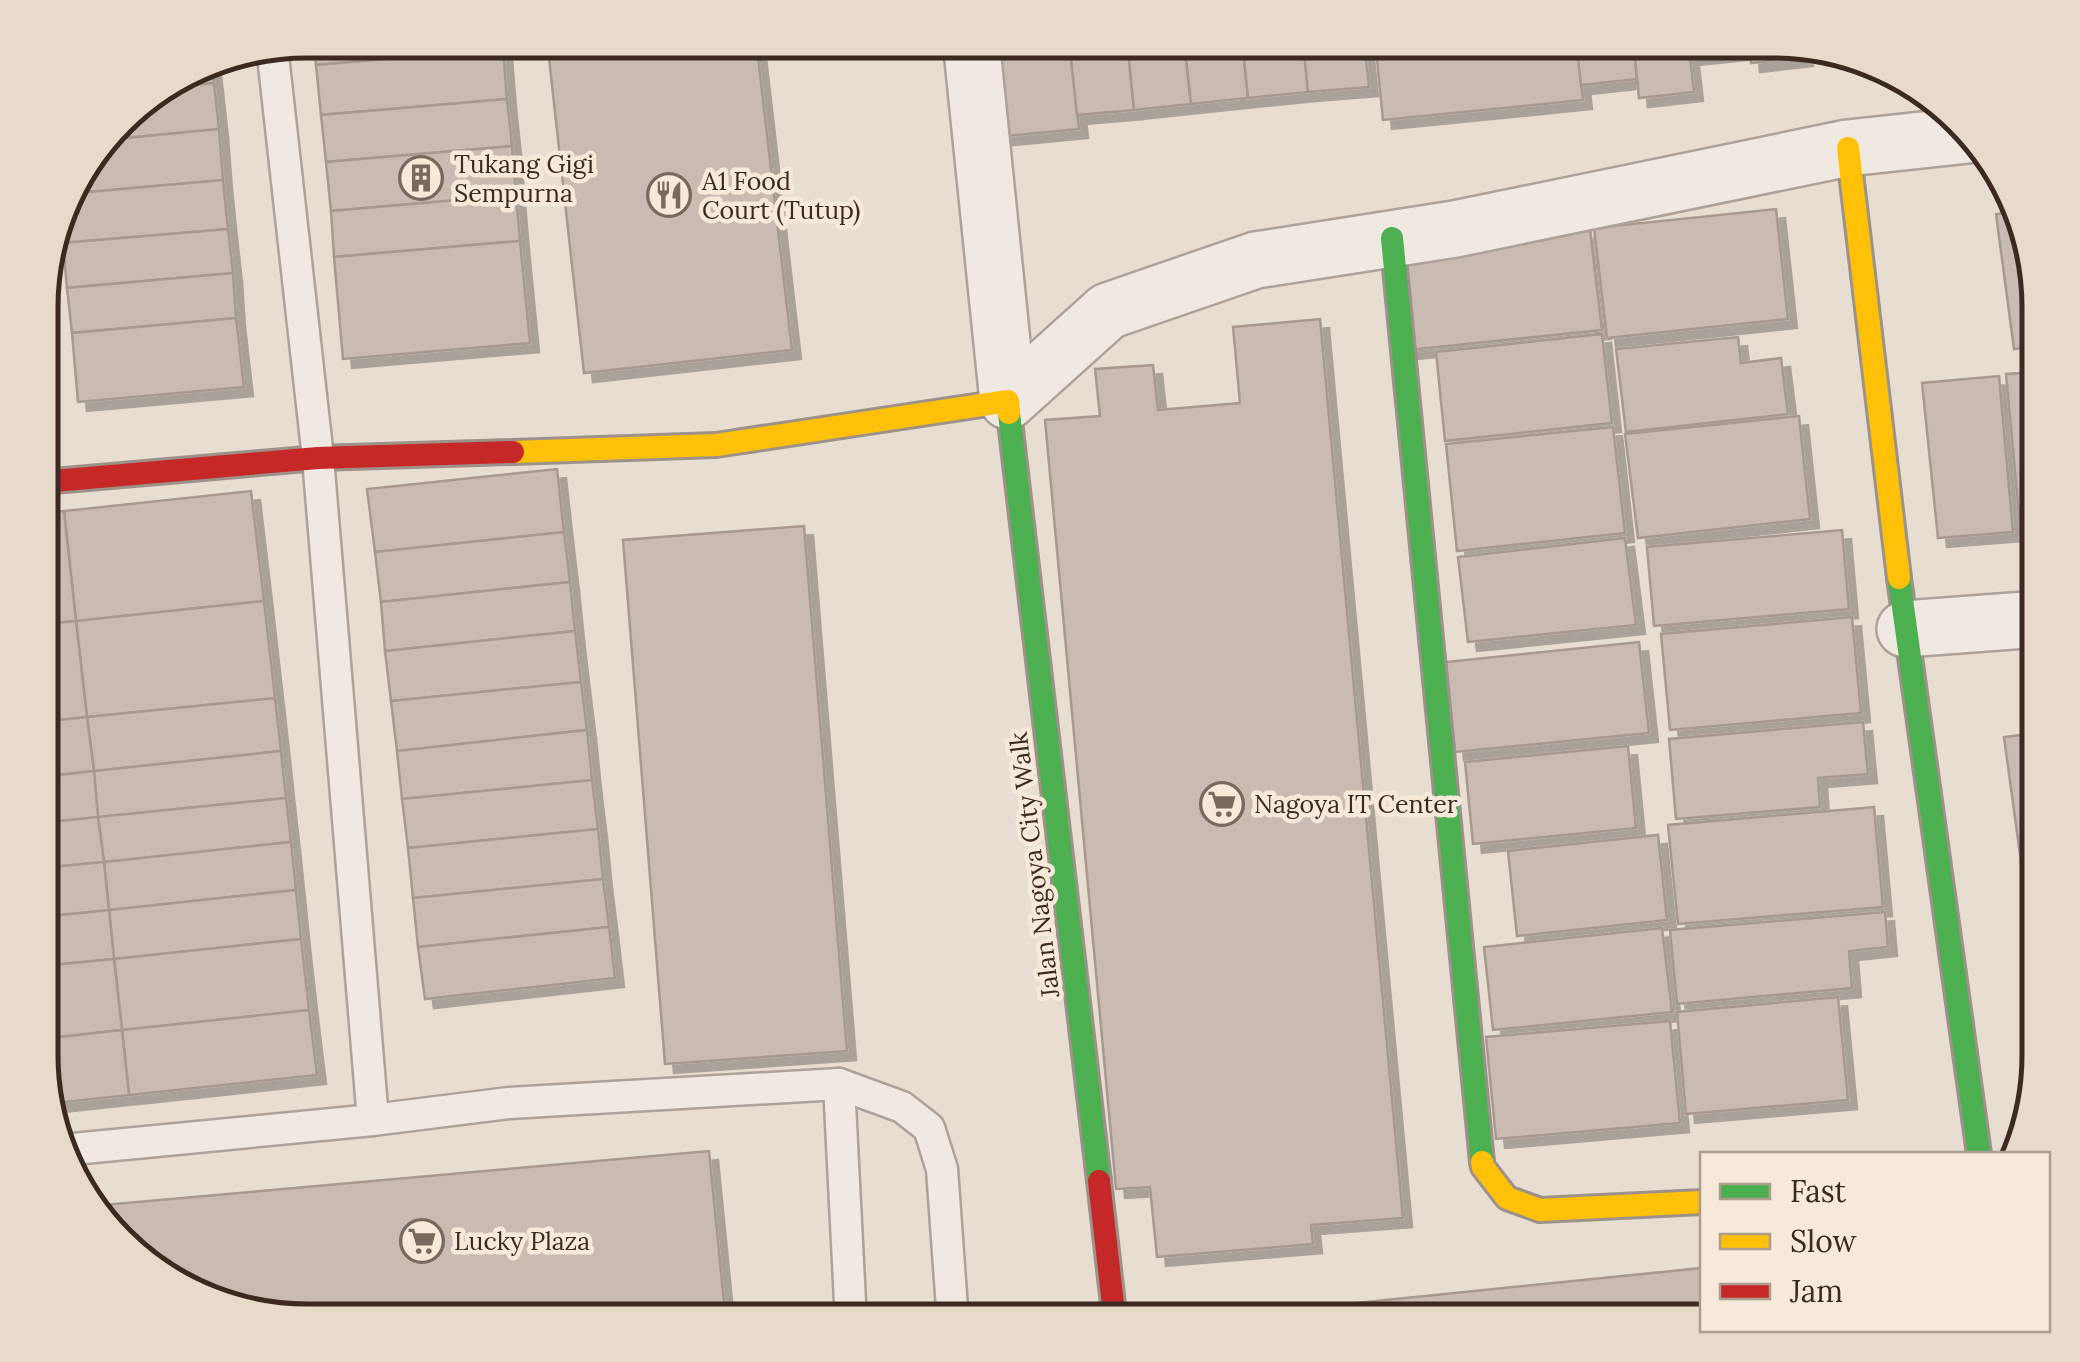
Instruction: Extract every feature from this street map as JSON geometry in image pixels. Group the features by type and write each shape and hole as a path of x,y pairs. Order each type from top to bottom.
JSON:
{"street":[{"path":"973,58 1008,402"},
{"path":"58,481 318,458 716,445 1008,402 1108,311 1256,260 1455,230 1848,148 1953,136"},
{"path":"1848,148 1904,629 1980,1152"},
{"path":"1392,238 1483,1166 1507,1198 1540,1210 1700,1202"},
{"name":"Jalan Nagoya City Walk","path":"1008,402 1112,1304"},
{"path":"1904,629 2022,621"}],"lane":[{"path":"273,60 318,458 373,1120"},
{"path":"839,1084 850,1304"},
{"path":"76,1149 509,1103 839,1084 902,1106 929,1128 942,1169 952,1304"}],"building":[{"path":"315,58 398,58 316,65"},
{"path":"398,58 504,58 507,99 321,115 316,65"},
{"name":"A1 Food Court (Tutup)","path":"549,58 758,58 792,350 584,373"},
{"path":"987,58 1071,58 1079,129 995,137"},
{"path":"1071,58 1129,58 1134,110 1077,115"},
{"path":"1129,58 1186,58 1191,104 1134,110"},
{"path":"1186,58 1244,58 1248,98 1191,104"},
{"path":"1244,58 1305,58 1308,92 1248,98"},
{"path":"1305,58 1366,58 1369,87 1308,92"},
{"path":"1377,58 1578,58 1583,100 1383,120"},
{"path":"1578,58 1635,58 1637,79 1581,85"},
{"path":"1635,58 1690,58 1694,92 1639,98"},
{"path":"1751,58 1787,59 1751,63"},
{"path":"213,75 214,83 194,85"},
{"path":"214,83 219,129 124,138 142,119 194,85"},
{"path":"507,99 512,146 326,162 321,115"},
{"path":"219,129 223,180 86,192 124,138"},
{"name":"Tukang Gigi Sempurna","path":"512,146 516,195 331,211 326,162"},
{"path":"223,180 228,229 66,243 86,192"},
{"path":"516,195 520,241 334,257 331,211"},
{"path":"1776,209 1788,319 1607,338 1594,228"},
{"path":"2005,213 2018,258 2022,348 2014,349 1996,214"},
{"path":"228,229 233,273 67,288 66,243"},
{"path":"1590,229 1602,330 1409,350 1397,249"},
{"path":"520,241 530,343 343,359 334,257"},
{"path":"233,273 236,318 72,333 67,288"},
{"path":"236,318 244,387 78,402 72,333"},
{"name":"Nagoya IT Center","path":"1320,319 1403,1218 1311,1225 1313,1244 1157,1257 1150,1187 1116,1189 1045,420 1100,416 1095,369 1153,365 1158,410 1240,403 1233,327"},
{"path":"1602,334 1612,423 1445,441 1436,352"},
{"path":"1738,337 1741,363 1781,358 1788,414 1626,432 1616,349"},
{"path":"2022,373 2022,547 2006,374"},
{"path":"1999,376 2013,532 1938,538 1922,383"},
{"path":"1799,416 1810,519 1638,538 1625,434"},
{"path":"1613,427 1625,533 1457,551 1446,444"},
{"path":"557,469 564,532 375,552 367,489"},
{"path":"251,491 264,601 76,621 64,511"},
{"path":"64,511 76,621 58,623 58,512"},
{"path":"804,526 847,1051 665,1064 623,540"},
{"path":"1842,530 1849,609 1654,626 1647,547"},
{"path":"564,532 570,582 381,602 375,552"},
{"path":"1625,538 1636,625 1468,642 1458,557"},
{"path":"570,582 575,631 385,651 381,602"},
{"path":"264,601 275,698 87,717 76,621"},
{"path":"1852,617 1861,713 1670,730 1661,634"},
{"path":"76,621 87,717 58,720 58,623"},
{"path":"575,631 581,682 391,701 385,651"},
{"path":"1639,642 1649,733 1455,752 1446,662"},
{"path":"581,682 587,730 397,751 391,701"},
{"path":"275,698 281,751 94,771 87,717"},
{"path":"87,717 94,771 58,775 58,720"},
{"path":"1863,722 1868,774 1818,778 1820,807 1676,819 1669,739"},
{"path":"587,730 592,780 402,799 397,751"},
{"path":"2022,735 2021,862 2004,737"},
{"path":"1628,746 1636,828 1473,844 1465,762"},
{"path":"281,751 286,798 98,817 94,771"},
{"path":"94,771 98,817 58,821 58,775"},
{"path":"592,780 598,829 408,848 402,799"},
{"path":"286,798 291,842 104,862 98,817"},
{"path":"1874,807 1883,907 1678,924 1668,825"},
{"path":"98,817 104,862 58,866 58,821"},
{"path":"598,829 603,879 413,898 408,848"},
{"path":"1658,835 1667,920 1517,936 1508,851"},
{"path":"291,842 296,890 109,910 104,862"},
{"path":"104,862 109,910 58,915 58,866"},
{"path":"603,879 609,927 418,947 413,898"},
{"path":"296,890 301,939 114,959 109,910"},
{"path":"109,910 114,959 58,964 58,915"},
{"path":"1885,912 1888,947 1849,951 1852,988 1677,1004 1670,930"},
{"path":"609,927 615,978 425,999 418,947"},
{"path":"1662,928 1672,1012 1493,1030 1484,947"},
{"path":"301,939 309,1010 122,1030 114,959"},
{"path":"114,959 122,1030 58,1037 58,964"},
{"path":"1838,997 1848,1100 1686,1114 1677,1012"},
{"path":"309,1010 317,1075 129,1095 122,1030"},
{"path":"1670,1021 1680,1123 1496,1139 1486,1037"},
{"path":"122,1030 129,1095 62,1102 58,1037"},
{"name":"Lucky Plaza","path":"709,1151 724,1304 291,1304 258,1300 197,1279 168,1262 119,1220 108,1205"},
{"path":"1700,1268 1700,1304 1346,1304"}],"traffic: fast":[{"path":"1392,238 1482,1162"},
{"path":"1009,413 1099,1181"},
{"path":"1899,578 1979,1152"}],"traffic: slow":[{"path":"1848,148 1899,578"},
{"path":"513,452 716,445 1008,401 1009,413"},
{"path":"1482,1162 1507,1198 1540,1210 1700,1202"}],"traffic: jam":[{"path":"58,481 318,458 513,452"},
{"path":"1099,1181 1113,1304"}],"place":[{"name":"Tukang Gigi Sempurna","path":"421,178"},
{"name":"A1 Food Court (Tutup)","path":"669,195"},
{"name":"Nagoya IT Center","path":"1222,804"},
{"name":"Lucky Plaza","path":"422,1241"}]}
